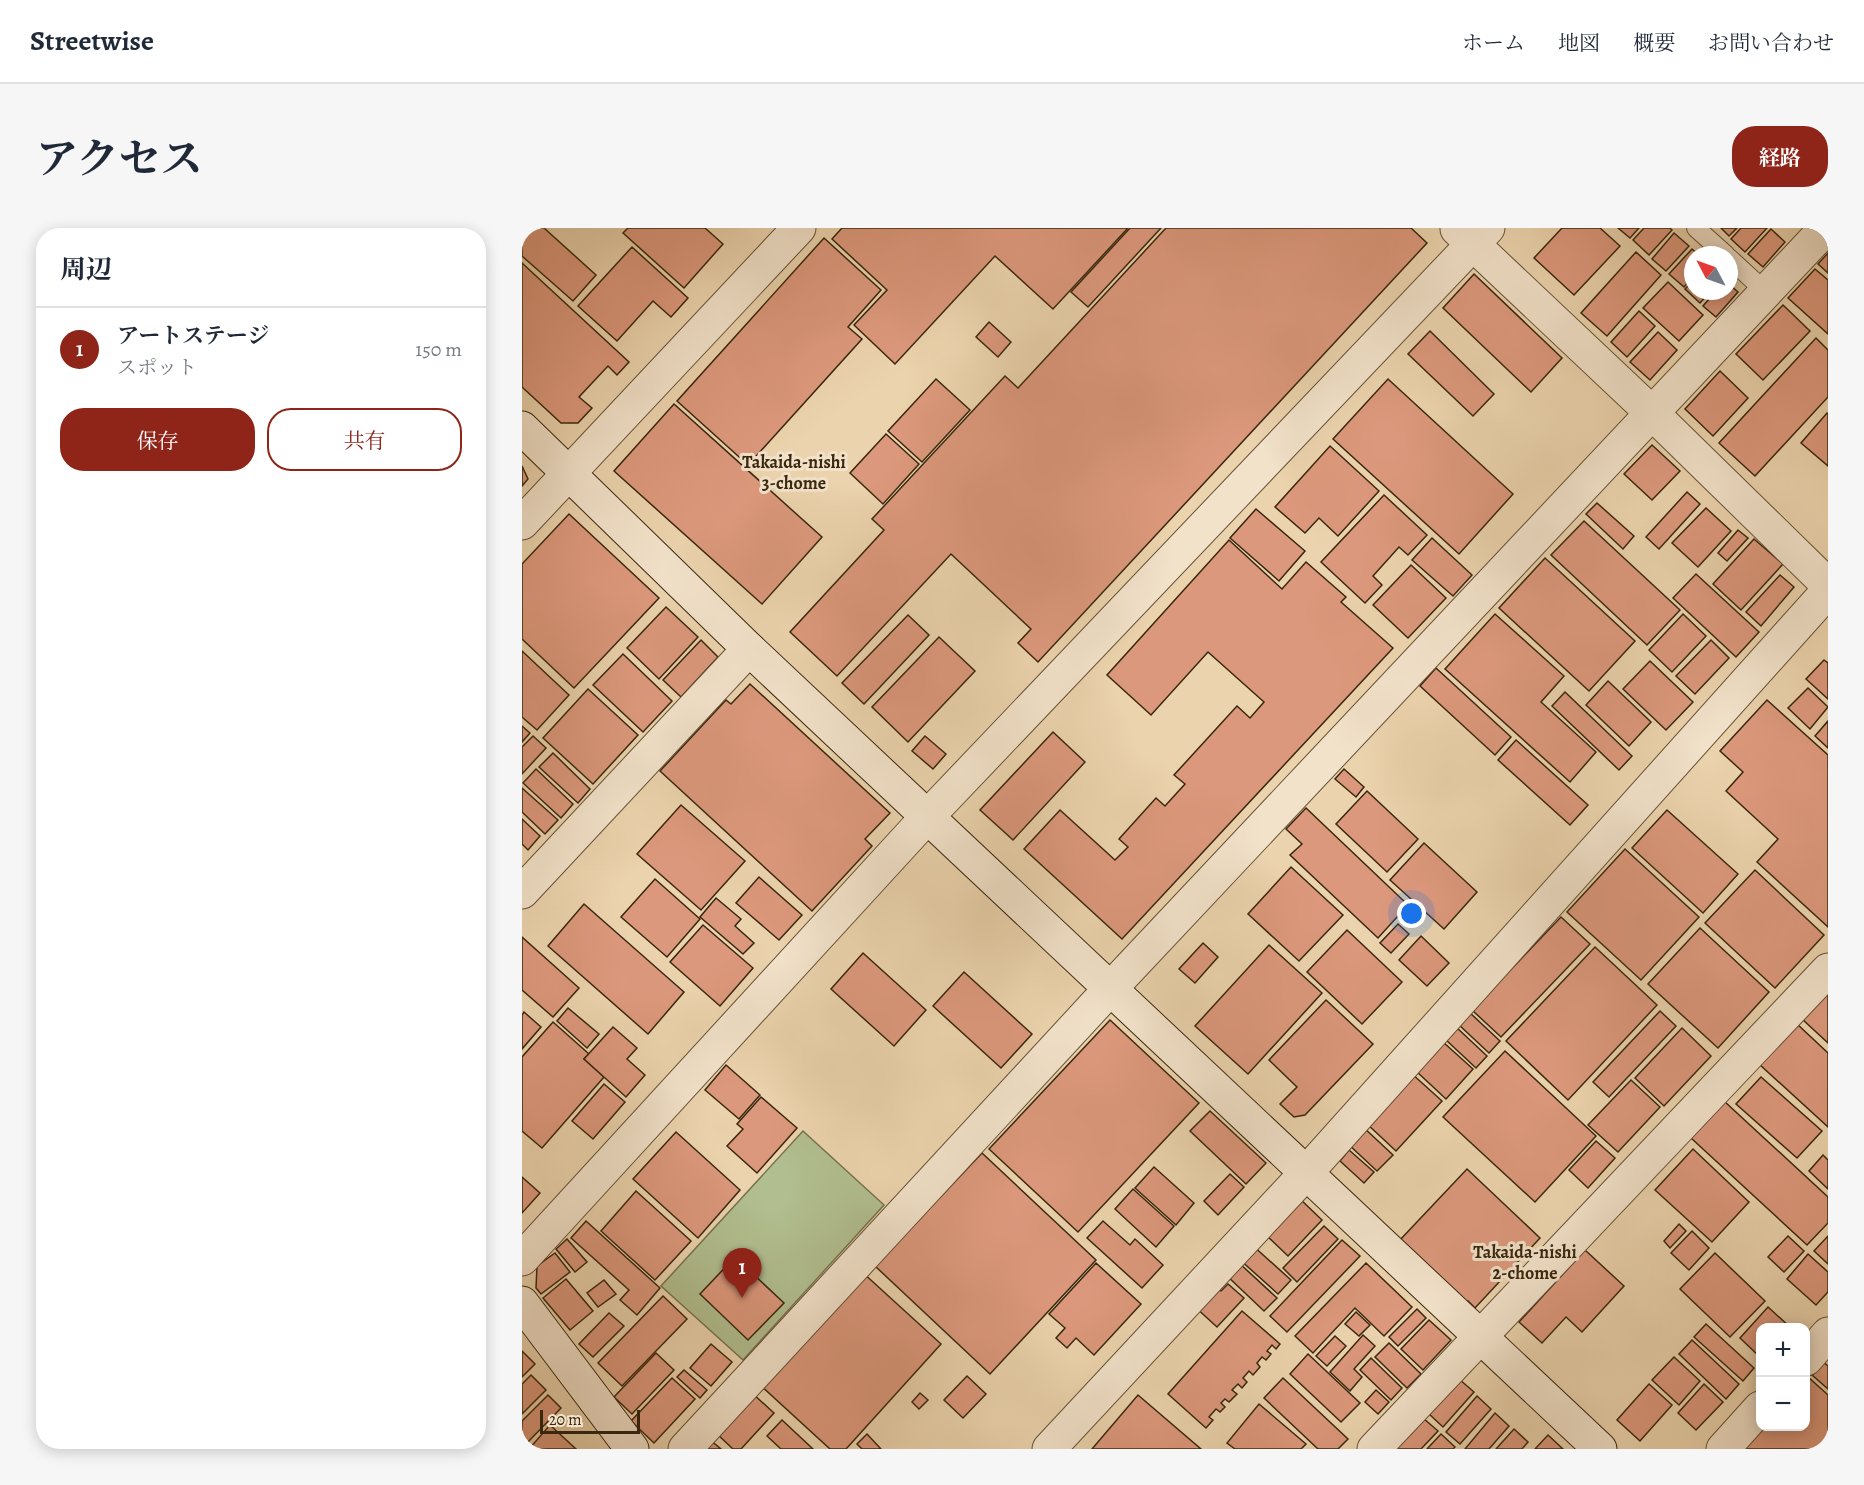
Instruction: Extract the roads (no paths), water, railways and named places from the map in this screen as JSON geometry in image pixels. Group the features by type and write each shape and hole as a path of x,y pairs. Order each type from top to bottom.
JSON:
{"street":[{"path":"522,523 799,228"},
{"path":"685,1449 1110,989 1826,228"},
{"path":"522,1259 928,816 1472,233 1828,585"},
{"path":"522,428 749,649 1600,1449"},
{"path":"1049,1449 1306,1173 1828,591"},
{"path":"522,892 749,649"},
{"path":"1374,1449 1828,970"},
{"path":"522,1303 632,1449"},
{"path":"1810,1354 1828,1334"},
{"path":"1723,1449 1756,1413"}],"lane":[{"path":"1696,228 1716,246"},
{"path":"1738,266 1766,292"}],"place":[{"name":"アートステージ","path":"742,1298"}],"district":[{"name":"Takaida-nishi 3-chome","path":"794,472"},
{"name":"Takaida-nishi 2-chome","path":"1525,1262"}]}
